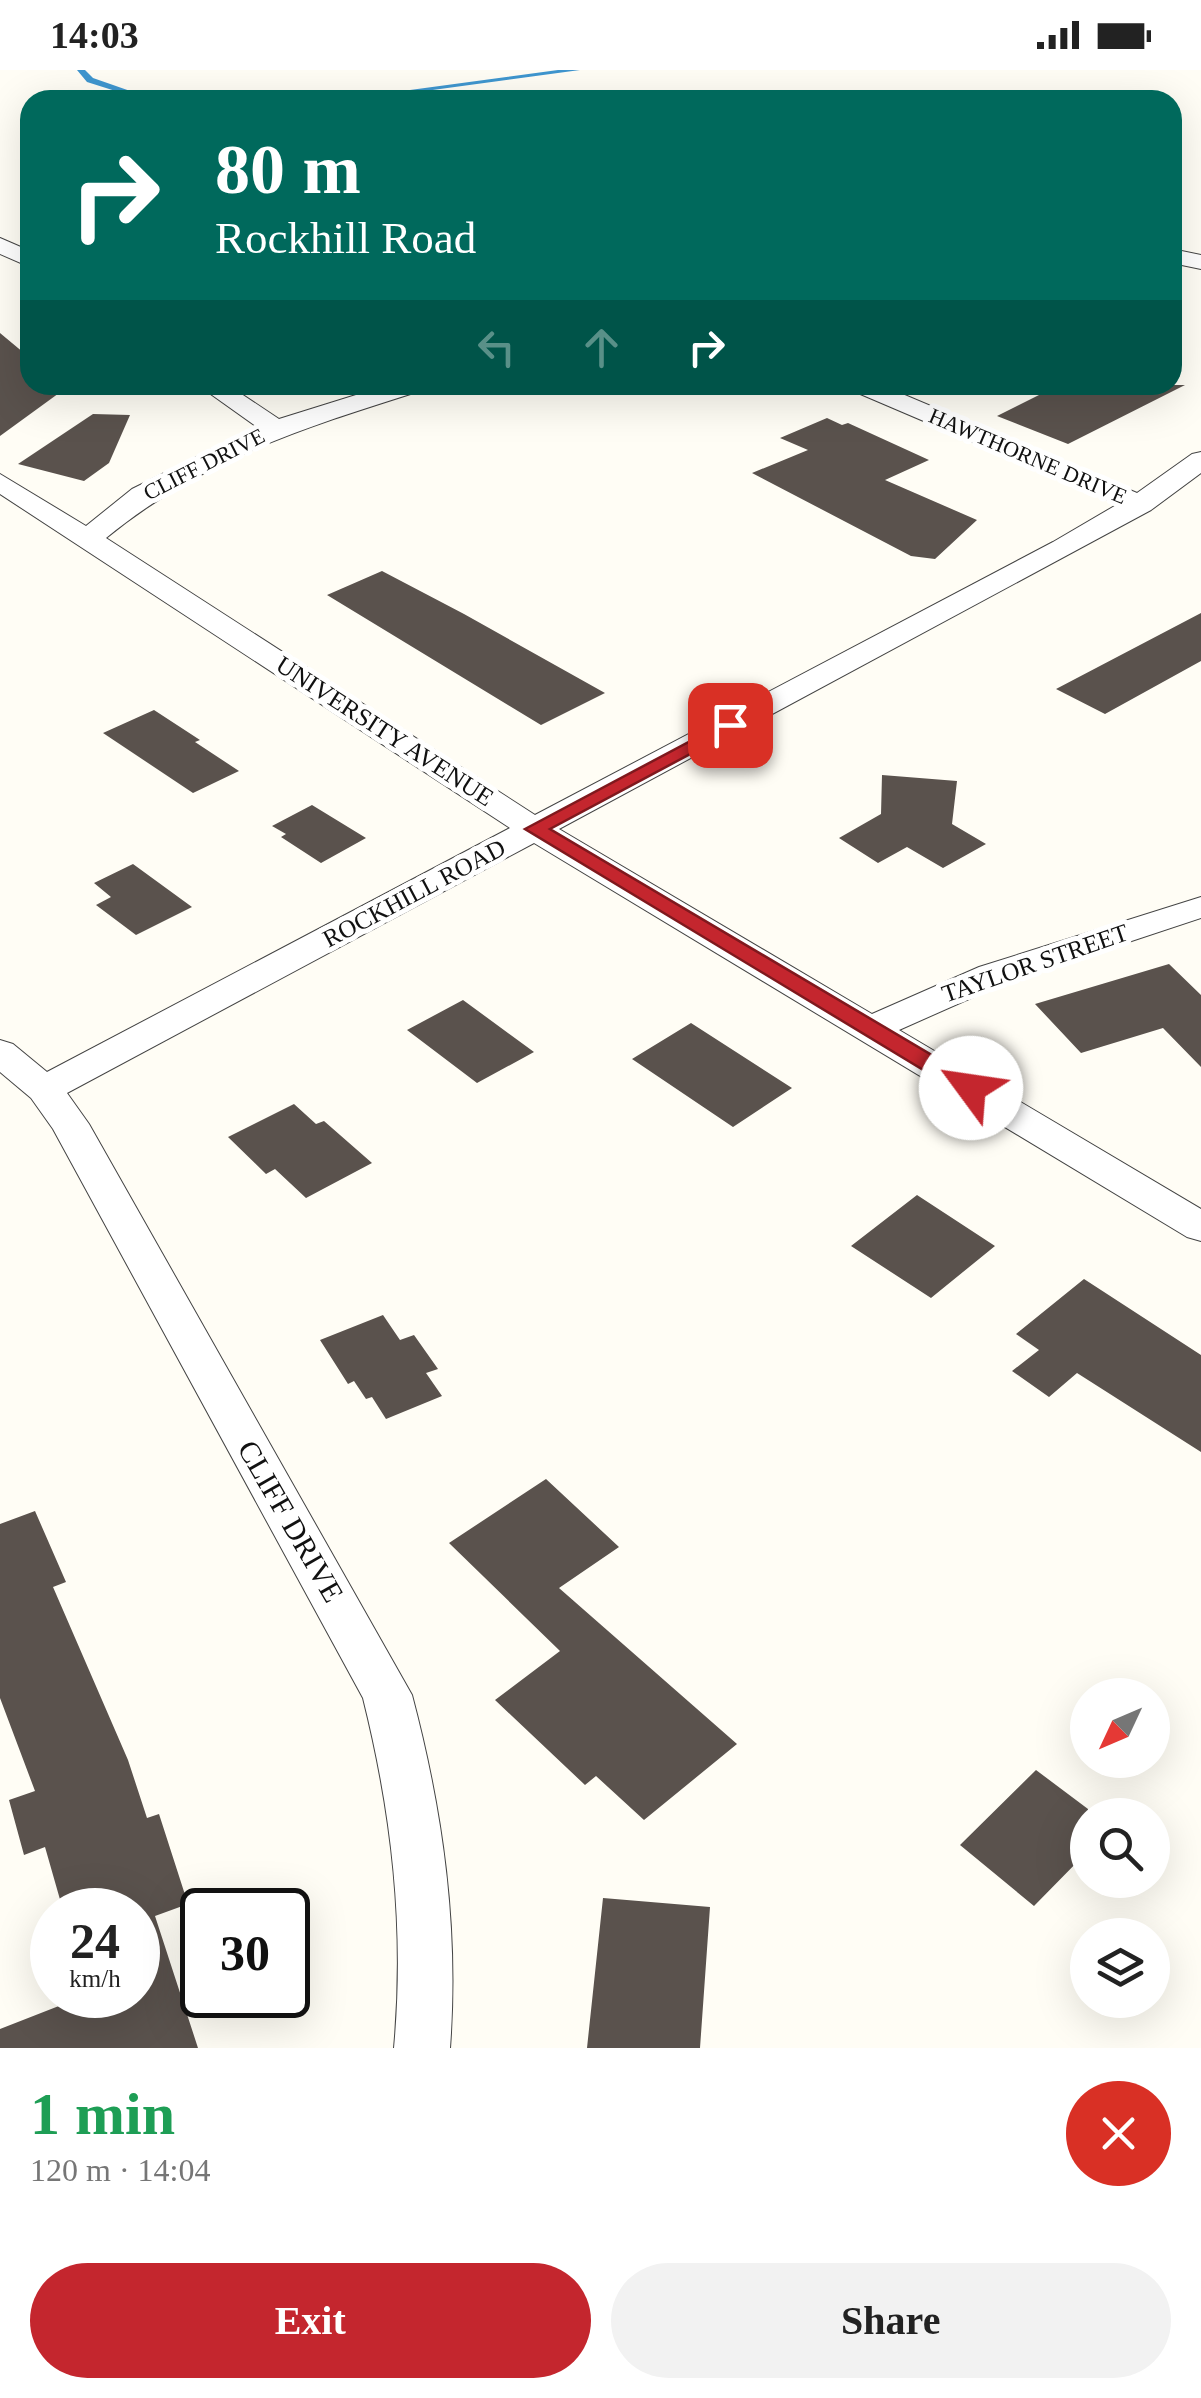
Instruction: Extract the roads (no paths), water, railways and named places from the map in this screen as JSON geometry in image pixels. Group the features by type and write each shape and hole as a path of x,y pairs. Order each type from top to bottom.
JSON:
{"street":[{"name":"CLIFF DRIVE","path":"226,395 276,428"},
{"name":"CLIFF DRIVE","path":"86,540 142,495 276,428 382,395"},
{"name":"HAWTHORNE DRIVE","path":"884,395 1140,504"},
{"name":"ROCKHILL ROAD","path":"44,1090 1140,504 1201,460"},
{"name":"UNIVERSITY AVENUE","path":"0,482 536,829 1201,1227"},
{"name":"TAYLOR STREET","path":"872,1029 910,1008 988,976 1201,907"},
{"name":"CLIFF DRIVE","path":"0,1052 44,1090 70,1124 386,1695 406,1764 428,1922 422,2048"}],"waterway":[{"path":"81,70 90,80 121,90"},
{"path":"419,90 576,70"}]}
